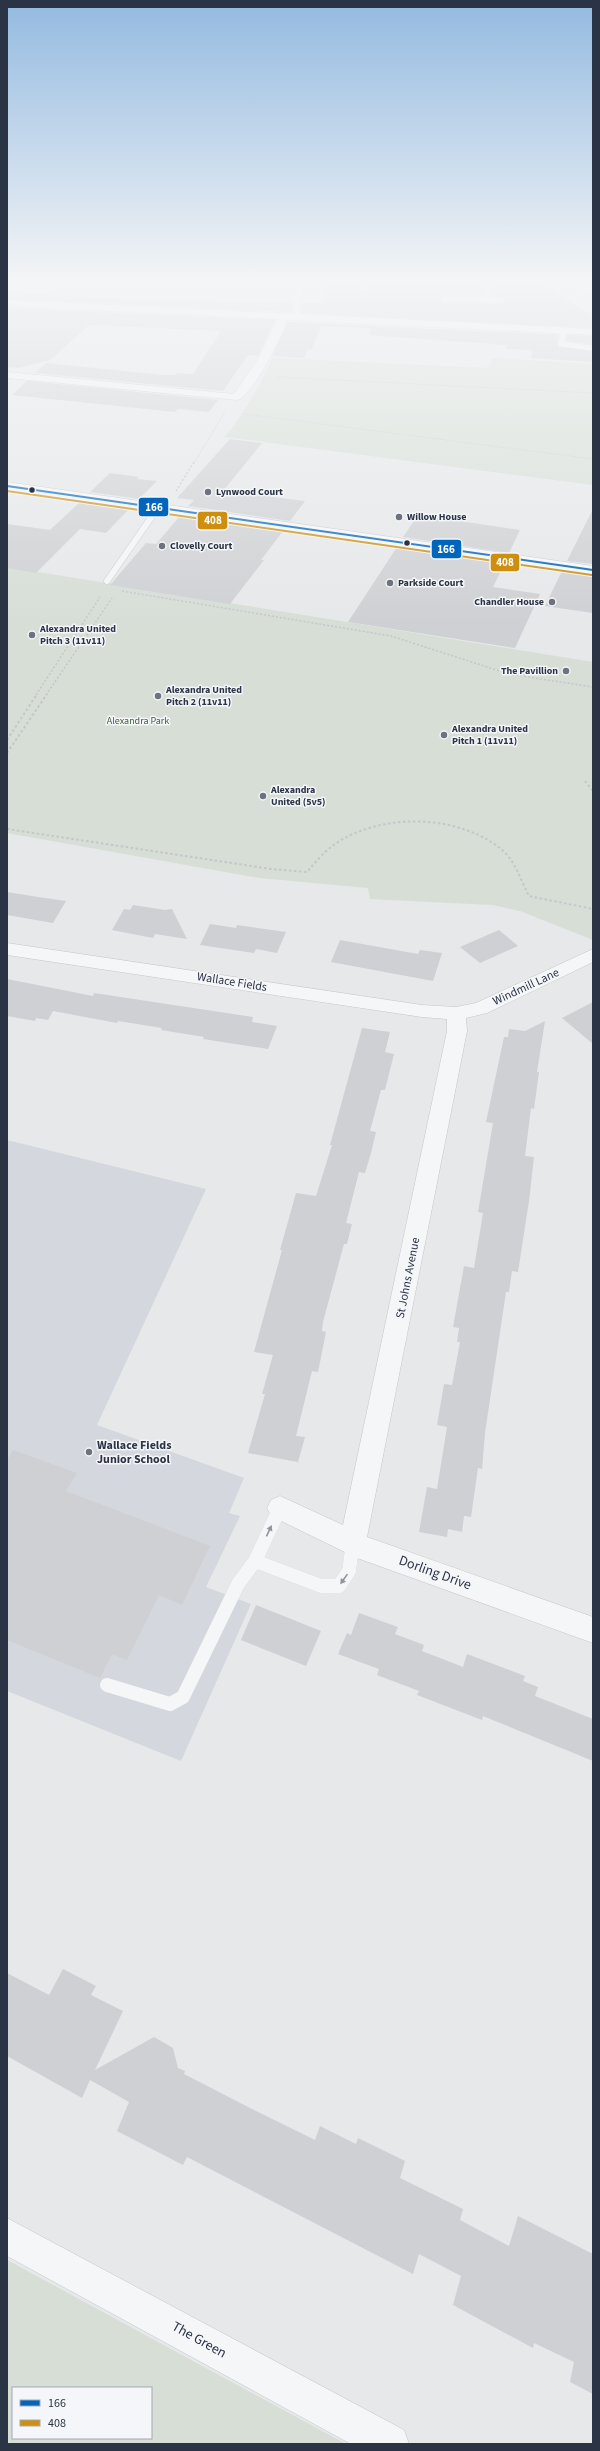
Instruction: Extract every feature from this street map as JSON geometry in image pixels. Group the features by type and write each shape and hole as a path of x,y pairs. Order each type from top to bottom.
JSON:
{"main road":[{"path":"7,486 593,570"}],"street":[{"path":"172,393 231,400 242,393"},
{"name":"Wallace Fields","path":"7,949 422,1011 456,1014"},
{"name":"Windmill Lane","path":"456,1014 480,1008 593,955"},
{"name":"St Johns Avenue","path":"353,1542 457,1031 456,1014"},
{"name":"Dorling Drive","path":"280,1508 353,1542 593,1630"},
{"name":"The Green","path":"7,2236 390,2444"}],"lane":[{"path":"107,581 155,512"},
{"path":"107,1685 170,1704 183,1697 238,1584 255,1561 280,1508"},
{"path":"255,1561 321,1586 339,1586 349,1571 353,1542"}],"path":[{"path":"169,509 172,506 168,503 231,400 242,403 237,413 593,459"},
{"path":"7,740 106,589 107,581"},
{"path":"106,589 391,636 509,674 593,687"},
{"path":"7,754 118,591"},
{"path":"585,781 593,791"},
{"path":"7,829 271,869 307,872 316,858 330,845 352,835 377,826 400,822 431,822 468,830 488,840 502,850 509,859 529,896 593,909"},
{"path":"509,859 513,858"}],"shaded area":[{"name":"Wallace Fields Junior School","path":"7,1140 206,1189 97,1425 244,1478 229,1513 240,1516 206,1587 251,1604 181,1761 7,1691"}],"green space":[{"path":"254,393 593,393 593,485 225,437"},
{"name":"Alexandra Park","path":"7,567 593,662 593,940 520,911 492,905 370,899 368,888 259,878 7,833"},
{"path":"7,2260 346,2444 12,2444 7,2441"}],"building":[{"path":"14,393 151,393 218,400 209,412 178,409 175,412 12,395"},
{"path":"230,439 262,443 223,491 305,501 290,521 188,506 194,500 177,498"},
{"path":"110,473 139,477 137,479 157,481 139,499 90,492"},
{"path":"80,502 129,509 106,533 80,529 36,573 7,568 7,524 50,530"},
{"path":"593,509 593,564 567,561"},
{"path":"418,515 520,530 509,553 403,537"},
{"path":"180,516 283,531 261,560 264,560 230,604 110,585 146,543 156,544"},
{"path":"397,547 505,563 493,587 540,594 515,648 348,622"},
{"path":"562,571 593,575 593,613 545,606"},
{"path":"7,892 66,901 53,923 7,915"},
{"path":"133,905 165,910 172,909 187,939 155,934 153,938 112,930 124,909 130,910"},
{"path":"210,924 236,928 237,925 286,932 277,953 256,949 254,953 200,945"},
{"path":"499,930 518,946 480,963 460,947"},
{"path":"340,940 418,954 420,950 442,953 433,981 331,962"},
{"path":"7,979 93,996 94,993 253,1017 252,1022 277,1026 268,1049 203,1039 204,1037 161,1030 162,1028 118,1021 117,1023 53,1011 48,1020 36,1018 35,1021 7,1016"},
{"path":"593,1002 593,1044 562,1018"},
{"path":"545,1021 537,1072 539,1072 534,1109 531,1108 525,1156 534,1157 529,1201 518,1272 512,1271 509,1292 506,1292 485,1433 482,1469 478,1468 471,1517 464,1516 462,1532 448,1529 447,1537 419,1532 427,1487 437,1489 447,1427 437,1425 444,1384 452,1385 460,1342 457,1342 459,1328 453,1327 464,1266 474,1268 483,1213 478,1212 493,1123 486,1122 504,1037 508,1037 509,1029 525,1031"},
{"path":"362,1028 390,1032 385,1052 394,1054 385,1090 381,1090 370,1131 376,1132 371,1153 365,1173 359,1172 346,1223 352,1224 347,1244 344,1244 323,1322 322,1331 326,1332 318,1372 312,1371 296,1436 305,1437 298,1462 248,1453 265,1394 262,1394 273,1355 254,1352 282,1250 280,1250 296,1193 316,1196 332,1145 330,1145"},
{"path":"13,1450 77,1473 66,1491 210,1546 182,1605 159,1595 127,1660 112,1654 100,1678 7,1640 7,1460"},
{"path":"256,1605 321,1631 306,1666 241,1640"},
{"path":"359,1613 398,1627 395,1634 424,1645 422,1651 463,1667 467,1654 525,1676 523,1681 538,1687 535,1696 593,1719 593,1761 483,1716 482,1720 417,1695 419,1691 377,1675 379,1669 338,1654 347,1633 351,1635"},
{"path":"63,1969 96,1986 91,1995 123,2011 95,2070 154,2037 173,2048 178,2068 185,2071 184,2074 252,2109 315,2140 320,2126 356,2144 358,2138 405,2161 400,2178 463,2209 460,2220 509,2246 518,2216 593,2254 593,2394 570,2382 574,2362 534,2343 533,2348 453,2305 461,2276 419,2254 413,2274 187,2157 183,2165 117,2131 129,2102 90,2080 82,2098 7,2056 7,1973 49,1995"}],"transit line":[{"name":"166","path":"7,486 593,570"},
{"name":"408","path":"7,491 592,575"}],"place":[{"name":"Lynwood Court","path":"208,492"},
{"name":"Willow House","path":"399,517"},
{"name":"Clovelly Court","path":"162,546"},
{"name":"Parkside Court","path":"390,583"},
{"name":"Chandler House","path":"552,602"},
{"name":"Alexandra United Pitch 3 (11v11)","path":"32,635"},
{"name":"The Pavillion","path":"566,671"},
{"name":"Alexandra United Pitch 2 (11v11)","path":"158,696"},
{"name":"Alexandra United Pitch 1 (11v11)","path":"444,735"},
{"name":"Alexandra United (5v5)","path":"263,796"},
{"name":"Wallace Fields Junior School","path":"89,1452"}]}
